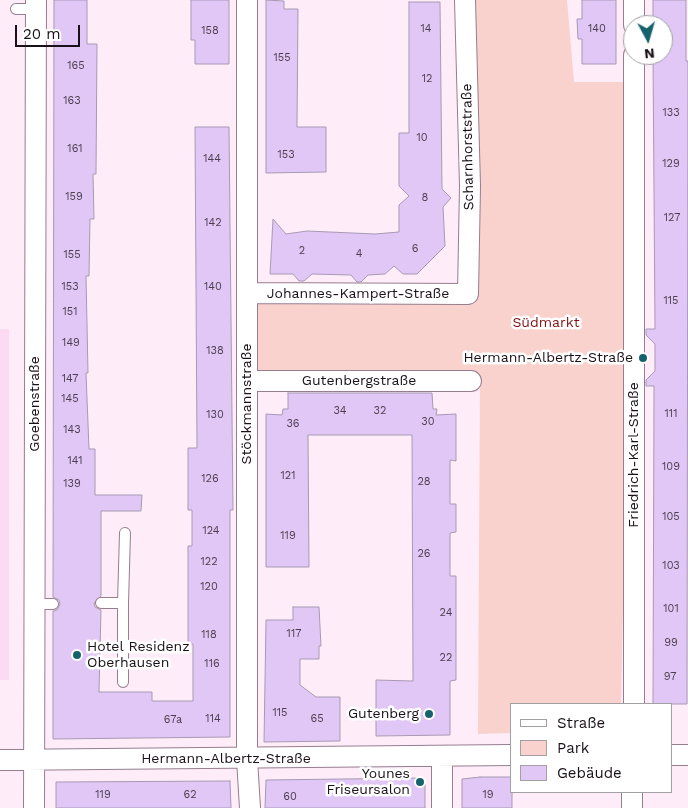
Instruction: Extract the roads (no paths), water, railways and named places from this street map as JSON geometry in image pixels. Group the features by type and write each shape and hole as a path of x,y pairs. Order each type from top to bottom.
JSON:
{"street":[{"name":"Stöckmannstraße","path":"247,0 247,759 250,808"},
{"name":"Scharnhorststraße","path":"465,0 470,186 468,294"},
{"path":"634,0 634,15"},
{"name":"Goebenstraße","path":"34,808 34,760 44,604 36,5"},
{"name":"Friedrich-Karl-Straße","path":"634,65 634,703"},
{"name":"Johannes-Kampert-Straße","path":"247,293 468,294"},
{"name":"Gutenbergstraße","path":"247,381 471,381"},
{"name":"Hermann-Albertz-Straße","path":"0,760 510,755"},
{"path":"673,755 688,755"},
{"path":"442,756 442,808"},
{"path":"632,793 632,808"}],"lane":[{"path":"16,9 36,5"},
{"path":"122,682 125,533"},
{"path":"101,602 123,603"}],"place":[{"name":"Hermann-Albertz-Straße","path":"643,358"},
{"name":"Hotel Residenz Oberhausen","path":"77,655"},
{"name":"Gutenberg","path":"429,714"},
{"name":"Younes Friseursalon","path":"420,782"}],"park label":[{"name":"Südmarkt","path":"546,323"}]}
